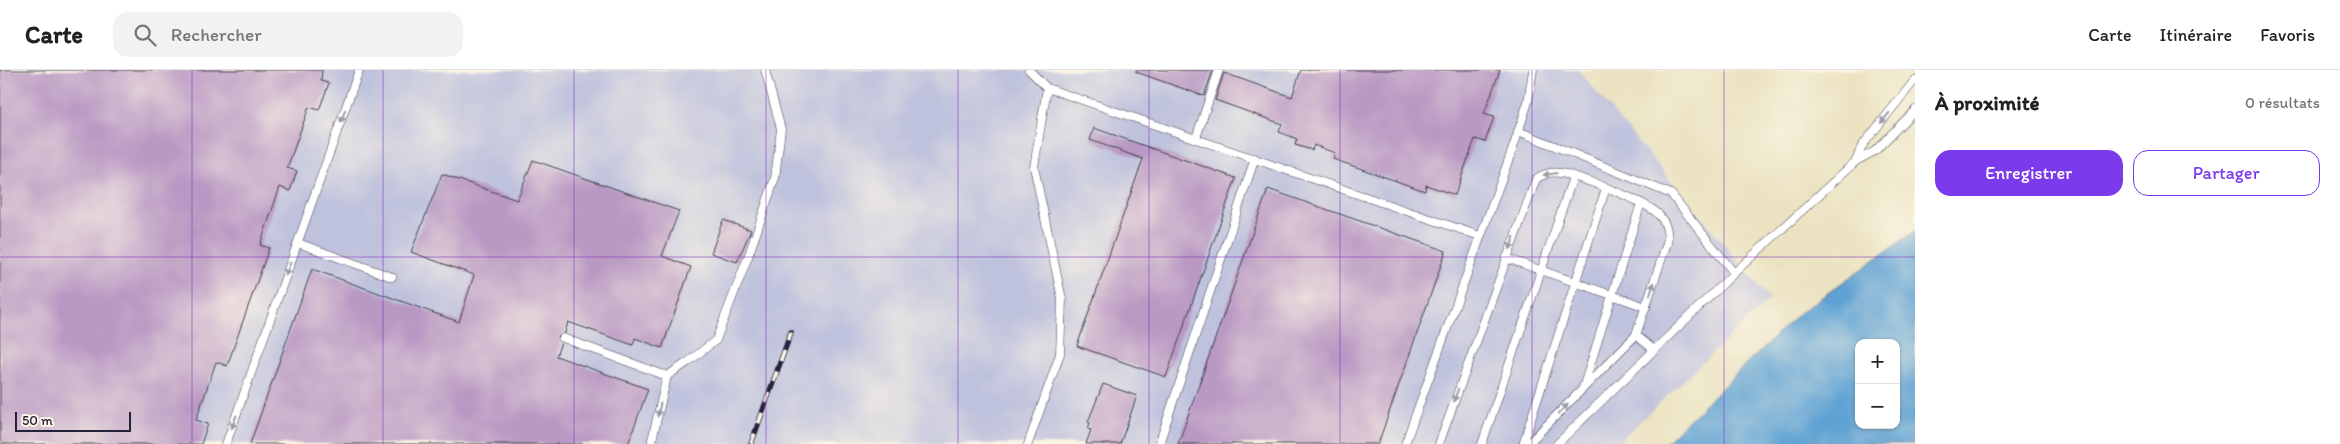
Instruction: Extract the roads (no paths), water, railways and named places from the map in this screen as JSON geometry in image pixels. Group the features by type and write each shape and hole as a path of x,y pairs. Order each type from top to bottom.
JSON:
{"lane":[{"path":"226,444 359,70"},
{"path":"651,444 667,376 716,340 748,258 775,178 781,129 765,70"},
{"path":"1029,70 1047,88 1480,236"},
{"path":"1196,138 1219,70"},
{"path":"1405,443 1528,102 1533,70"},
{"path":"1856,161 1862,146 1915,80"},
{"path":"1028,444 1060,354 1062,299 1034,168 1047,88"},
{"path":"1557,444 1734,272 1856,161 1875,151 1915,110"},
{"path":"1518,131 1671,194 1734,272"},
{"path":"1159,444 1255,158"},
{"path":"1439,444 1536,179 1543,174 1559,172 1606,188 1641,203 1659,214 1668,234 1667,243 1636,335 1528,444"},
{"path":"1482,444 1573,177"},
{"path":"1523,444 1606,188"},
{"path":"1582,390 1641,203"},
{"path":"298,243 392,277"},
{"path":"1506,258 1646,307"},
{"path":"1636,335 1654,350"},
{"path":"563,338 667,376"}],"water":[{"path":"1915,231 1915,444 1664,444 1798,314"}],"railway":[{"path":"751,444 791,332"}]}
